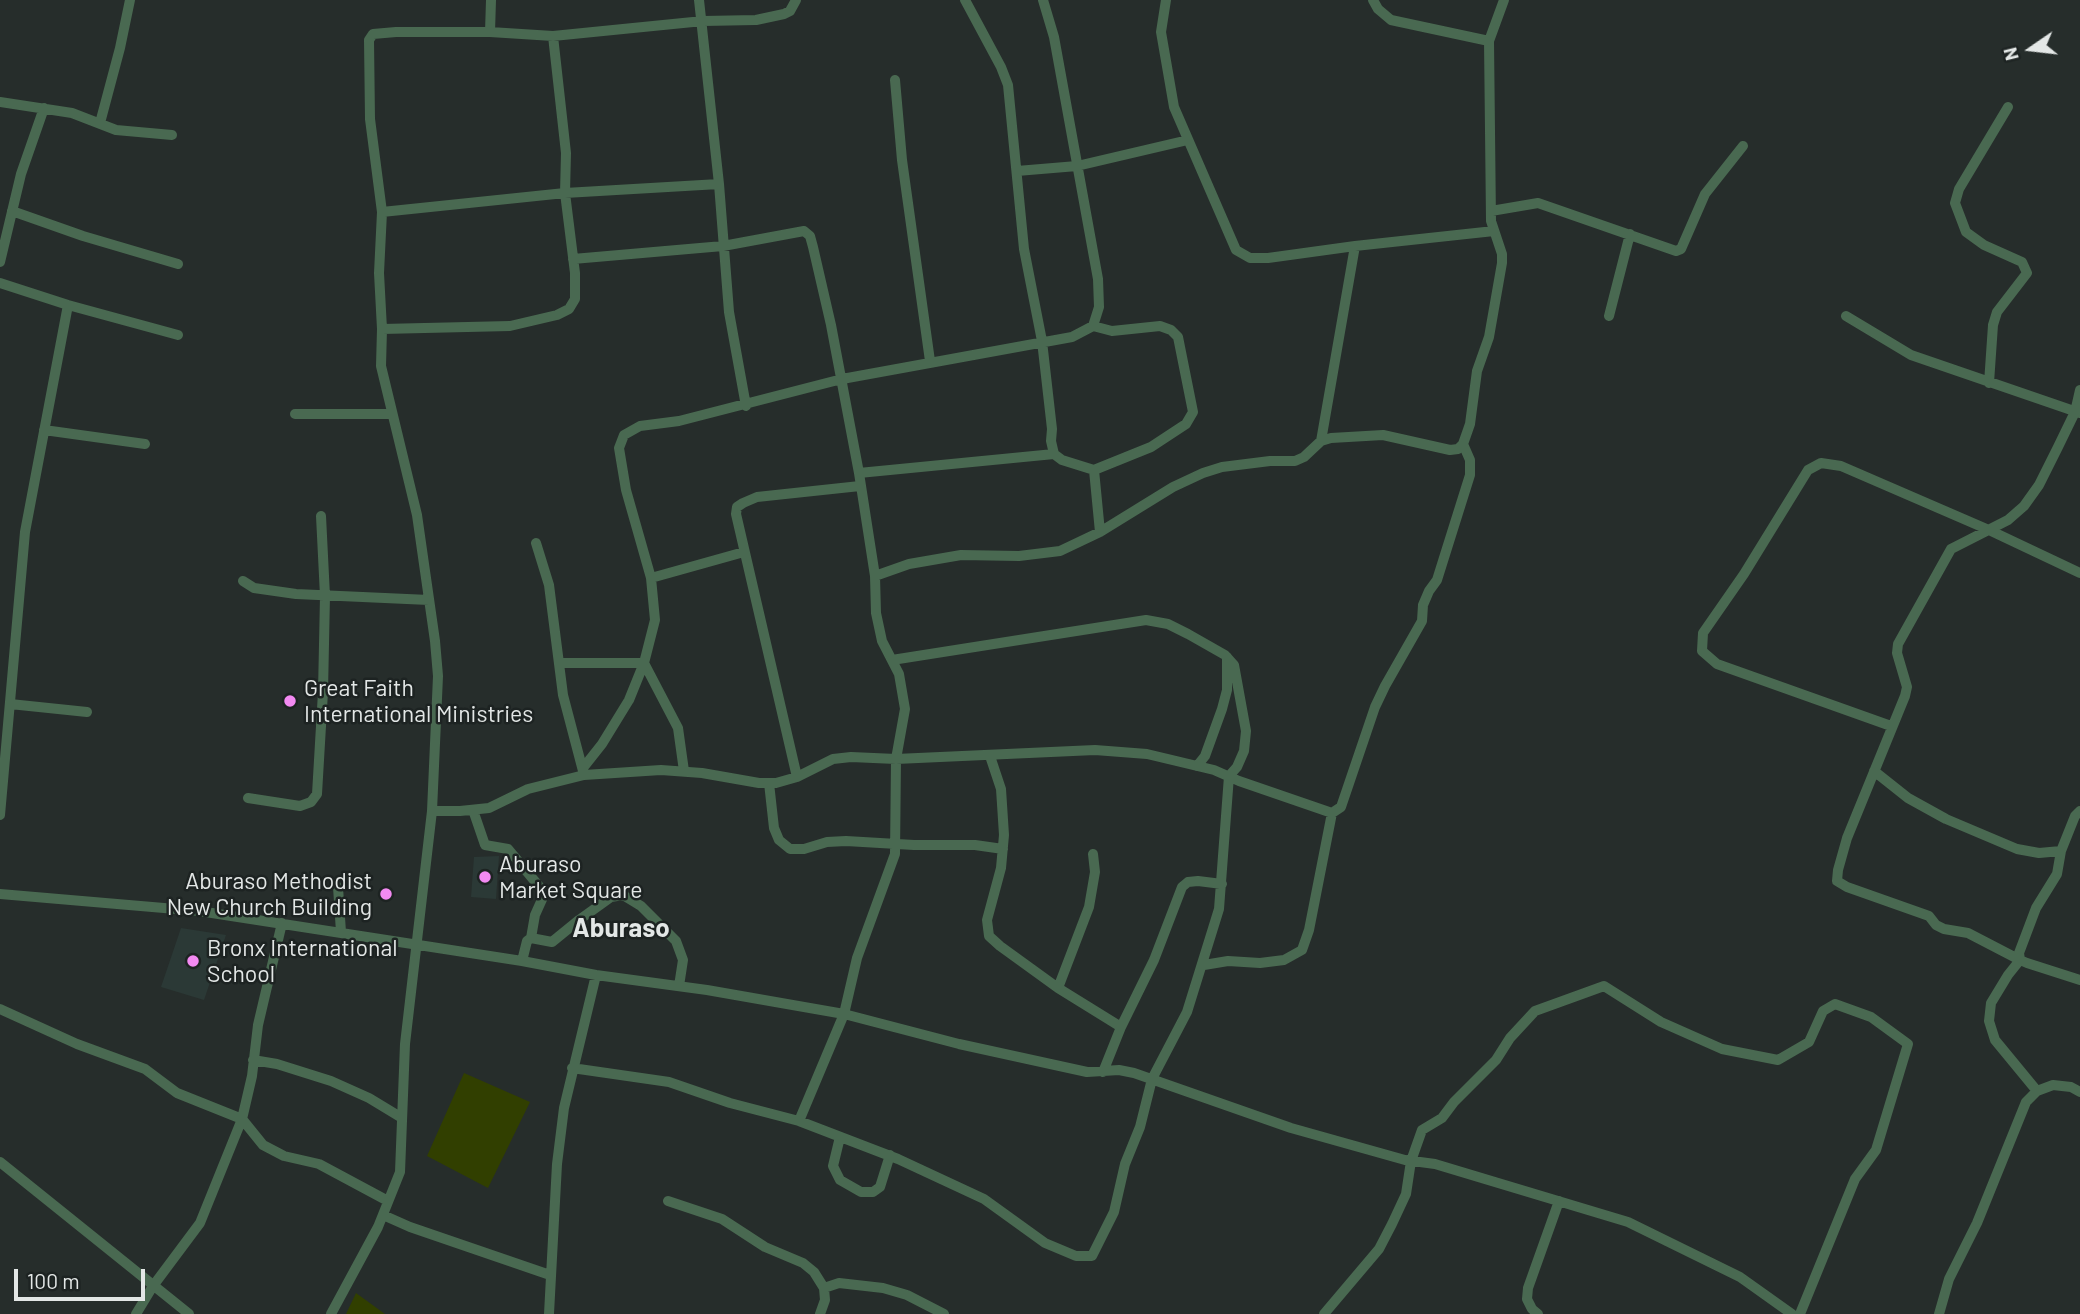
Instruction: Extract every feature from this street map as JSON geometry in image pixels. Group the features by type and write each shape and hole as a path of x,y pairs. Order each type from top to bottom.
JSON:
{"street":[{"path":"100,123 130,0"},
{"path":"490,32 491,0"},
{"path":"699,0 719,184 729,312 746,406"},
{"path":"331,1314 383,1215 400,1171 405,1044 432,811 438,676 417,515 381,366 379,273 382,212 370,119 370,37 373,34 396,32 490,32 553,36 703,21 756,20 785,14 796,0"},
{"path":"583,771 629,700 645,663 655,620 651,578 626,491 619,448 624,435 640,426 679,421 746,406 842,379 1042,341 1072,337 1093,326 1112,331 1160,327 1171,330 1178,337 1192,412 1186,424 1152,447 1094,470 1062,460 1054,454 1042,341 1024,248 1007,85 1001,67 965,0"},
{"path":"1166,0 1161,32 1174,107 1236,250 1250,258 1268,258 1494,231"},
{"path":"1373,0 1378,9 1391,20 1489,41"},
{"path":"876,576 909,564 961,555 1018,556 1060,551 1100,532 1173,487 1203,474 1222,467 1295,461 1304,457 1321,441 1331,438 1383,435 1450,450 1458,449 1463,444 1470,424 1477,371 1489,337 1503,254 1494,231 1491,211 1489,41 1504,0"},
{"path":"1045,2 1054,37 1098,279 1099,307 1093,326"},
{"path":"382,329 481,329 510,326 557,315 569,309 575,299 565,193 566,153 553,36"},
{"path":"895,80 902,160 930,362"},
{"path":"0,102 72,113 116,130 172,135"},
{"path":"1989,383 1993,325 1997,312 2027,273 2022,262 1984,245 1966,232 1955,203 1959,189 2008,107"},
{"path":"0,262 21,174 44,108"},
{"path":"1017,171 1077,166 1188,140"},
{"path":"1491,211 1538,203 1679,250 1705,194 1743,146"},
{"path":"382,212 565,193 719,184"},
{"path":"12,211 83,236 178,264"},
{"path":"573,259 723,246 804,231 810,236 842,379 859,473 876,576 881,641 899,674 905,709 896,759 895,854 857,958 844,1014 799,1121"},
{"path":"1609,316 1630,234"},
{"path":"1321,441 1355,246"},
{"path":"0,283 68,306 178,335"},
{"path":"0,815 25,533 68,306"},
{"path":"1846,316 1911,355 2077,412"},
{"path":"2080,390 2077,412 2039,485 2024,506 2008,520 1951,549 1898,644 1897,653 1907,687 1847,838 1837,881 1929,916 1936,925 1944,929 1968,933 2020,960 2080,980"},
{"path":"295,414 391,414"},
{"path":"44,430 145,444"},
{"path":"1204,965 1228,961 1260,963 1284,960 1302,950 1310,930 1332,813 1341,807 1375,707 1422,621 1423,605 1437,580 1470,475 1469,460 1463,444"},
{"path":"859,473 1054,454"},
{"path":"1891,726 1717,664 1702,651 1703,633 1744,574 1808,470 1821,463 1841,466 2080,573"},
{"path":"1094,470 1100,532"},
{"path":"797,777 744,552 737,508 743,503 768,495 860,486"},
{"path":"248,798 300,806 311,802 317,794 325,596 321,516"},
{"path":"536,543 549,585 563,695 583,771"},
{"path":"651,578 744,552"},
{"path":"243,580 254,588 325,596 429,600"},
{"path":"572,1068 669,1082 730,1103 799,1121 890,1155 990,1203 1045,1243 1076,1256 1092,1256 1114,1212 1125,1164 1140,1127 1152,1079 1187,1012 1204,965 1219,909 1229,776 1237,767 1244,751 1246,730 1234,665 1227,657 1168,624 1146,621 892,660"},
{"path":"1197,765 1205,756 1222,709 1227,690 1227,657"},
{"path":"560,663 645,663"},
{"path":"645,663 678,728 684,771"},
{"path":"10,704 87,712"},
{"path":"432,811 489,808 528,789 583,771 684,771 769,783 797,777 833,759 851,757 896,759 1120,751 1197,765 1332,813"},
{"path":"990,756 1001,789 1003,849 987,920 989,936 1058,988 1121,1027"},
{"path":"1874,771 1908,798 1946,819 2017,849 2039,853 2061,851"},
{"path":"769,783 774,828 779,840 790,849 846,841 975,845 1003,849"},
{"path":"473,810 485,845 508,849 543,891 531,939 527,941 522,961"},
{"path":"2037,1091 1995,1040 1989,1021 1991,1003 2020,960 2019,953 2024,936 2041,898 2057,874 2061,851 2075,816 2080,811"},
{"path":"1058,988 1089,907 1095,872 1093,854"},
{"path":"1103,1072 1121,1027 1154,960 1182,887 1188,882 1198,881 1222,884"},
{"path":"338,887 341,932"},
{"path":"0,894 199,911 341,932 844,1014 959,1044 1087,1072 1119,1070 1291,1128 1411,1161 1435,1164 1628,1222 1740,1277 1792,1314"},
{"path":"531,939 552,942 611,897 627,896 671,933 676,941 682,960 679,986"},
{"path":"136,1314 153,1286 200,1223 242,1119 252,1076 258,1025 282,923"},
{"path":"549,1314 557,1164 564,1108 596,975"},
{"path":"1324,1314 1379,1249 1406,1194 1411,1161 1422,1130 1442,1118 1454,1102 1496,1060 1510,1038 1535,1011 1604,986 1661,1022 1722,1049 1778,1060 1810,1042 1823,1011 1835,1004 1871,1017 1908,1044 1876,1150 1855,1179 1800,1314"},
{"path":"0,1009 77,1044 145,1069 177,1093 242,1119 263,1145 284,1156 319,1164 388,1201"},
{"path":"253,1060 277,1064 331,1081 369,1098 402,1118"},
{"path":"1939,1314 1949,1279 1977,1223 2026,1102 2037,1091 2053,1085 2071,1087 2080,1092"},
{"path":"840,1137 833,1166 840,1180 861,1192 873,1192 880,1187 890,1155"},
{"path":"0,1162 189,1314"},
{"path":"668,1201 722,1219 765,1247 803,1263 814,1272 824,1288 825,1300 820,1314"},
{"path":"1538,1314 1532,1310 1527,1299 1528,1288 1559,1201"},
{"path":"383,1215 410,1227 550,1275"},
{"path":"824,1288 839,1283 883,1288 907,1295 944,1314"}],"shaded area":[{"name":"Aburaso Market Square","path":"499,856 496,899 471,897 474,857"},
{"name":"Bronx International School","path":"181,928 226,935 204,1000 161,987"}],"green space":[{"path":"464,1073 530,1102 488,1188 427,1156"},
{"path":"356,1293 385,1314 346,1314"}],"place":[{"name":"Great Faith International Ministries","path":"290,701"},
{"name":"Aburaso Market Square","path":"485,877"},
{"name":"Aburaso Methodist New Church Building","path":"386,894"},
{"name":"Bronx International School","path":"193,961"}],"district":[{"name":"Aburaso","path":"621,928"}]}
